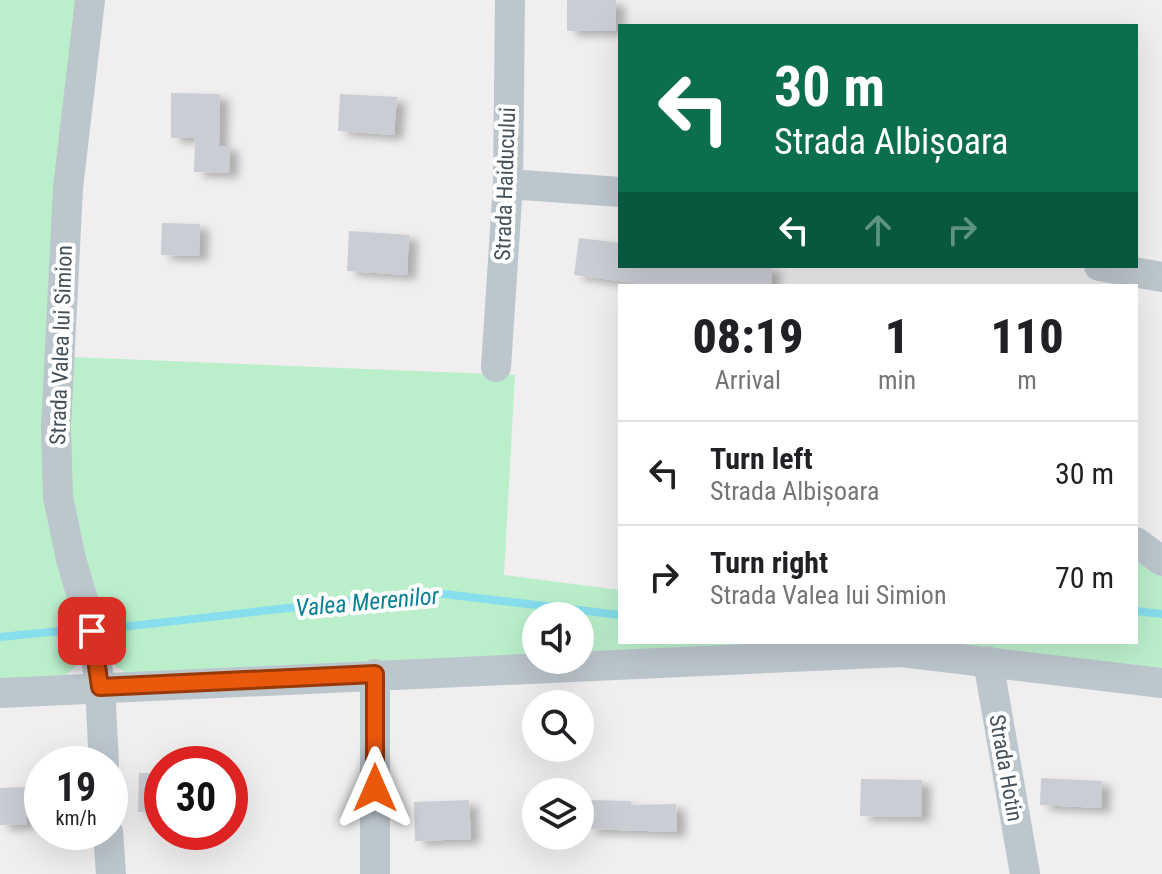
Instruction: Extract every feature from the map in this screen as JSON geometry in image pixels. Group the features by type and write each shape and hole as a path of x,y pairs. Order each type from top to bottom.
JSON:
{"street":[{"name":"Strada Valea lui Simion","path":"90,0 68,188 56,427 58,497 71,559 92,631 100,687 103,746"},
{"name":"Strada Haiducului","path":"496,367 508,184 510,0"},
{"path":"508,184 618,192"},
{"path":"1110,268 1162,277"},
{"path":"1138,543 1162,561"},
{"path":"0,693 901,652 988,661 1069,656 1162,683"},
{"name":"Strada Hotin","path":"988,661 1025,874"},
{"path":"375,674 375,874"},
{"path":"109,850 111,874"}],"green space":[{"path":"0,0 76,0 46,373 83,659 64,677 0,680"},
{"path":"70,357 515,375 504,575 618,590 618,644 1138,644 1138,560 1162,572 1162,673 594,657 594,602 522,602 522,659 129,675 115,666 106,652 68,489"}],"building":[{"path":"567,0 616,0 616,31 567,31"},
{"path":"171,93 220,94 219,146 230,146 229,173 194,172 195,138 171,138"},
{"path":"340,94 397,97 394,135 338,131"},
{"path":"162,223 200,224 199,256 161,255"},
{"path":"349,231 409,235 407,275 347,271"},
{"path":"579,238 618,243 618,268 772,268 771,284 642,284 574,275"},
{"path":"139,773 144,773 144,812 138,812"},
{"path":"1041,778 1102,781 1101,808 1040,805"},
{"path":"861,779 922,780 921,817 860,816"},
{"path":"24,787 24,824 0,825 0,788"},
{"path":"469,800 471,839 415,841 414,802"},
{"path":"594,800 631,801 631,805 676,804 677,832 594,829"}],"waterway":[{"name":"Valea Merenilor","path":"114,628 427,592 618,615"},
{"name":"Valea Merenilor","path":"1138,611 1162,614"},
{"name":"Valea Merenilor","path":"0,637 69,630"}],"route":[{"path":"92,631 100,687 375,674 375,788"}]}
